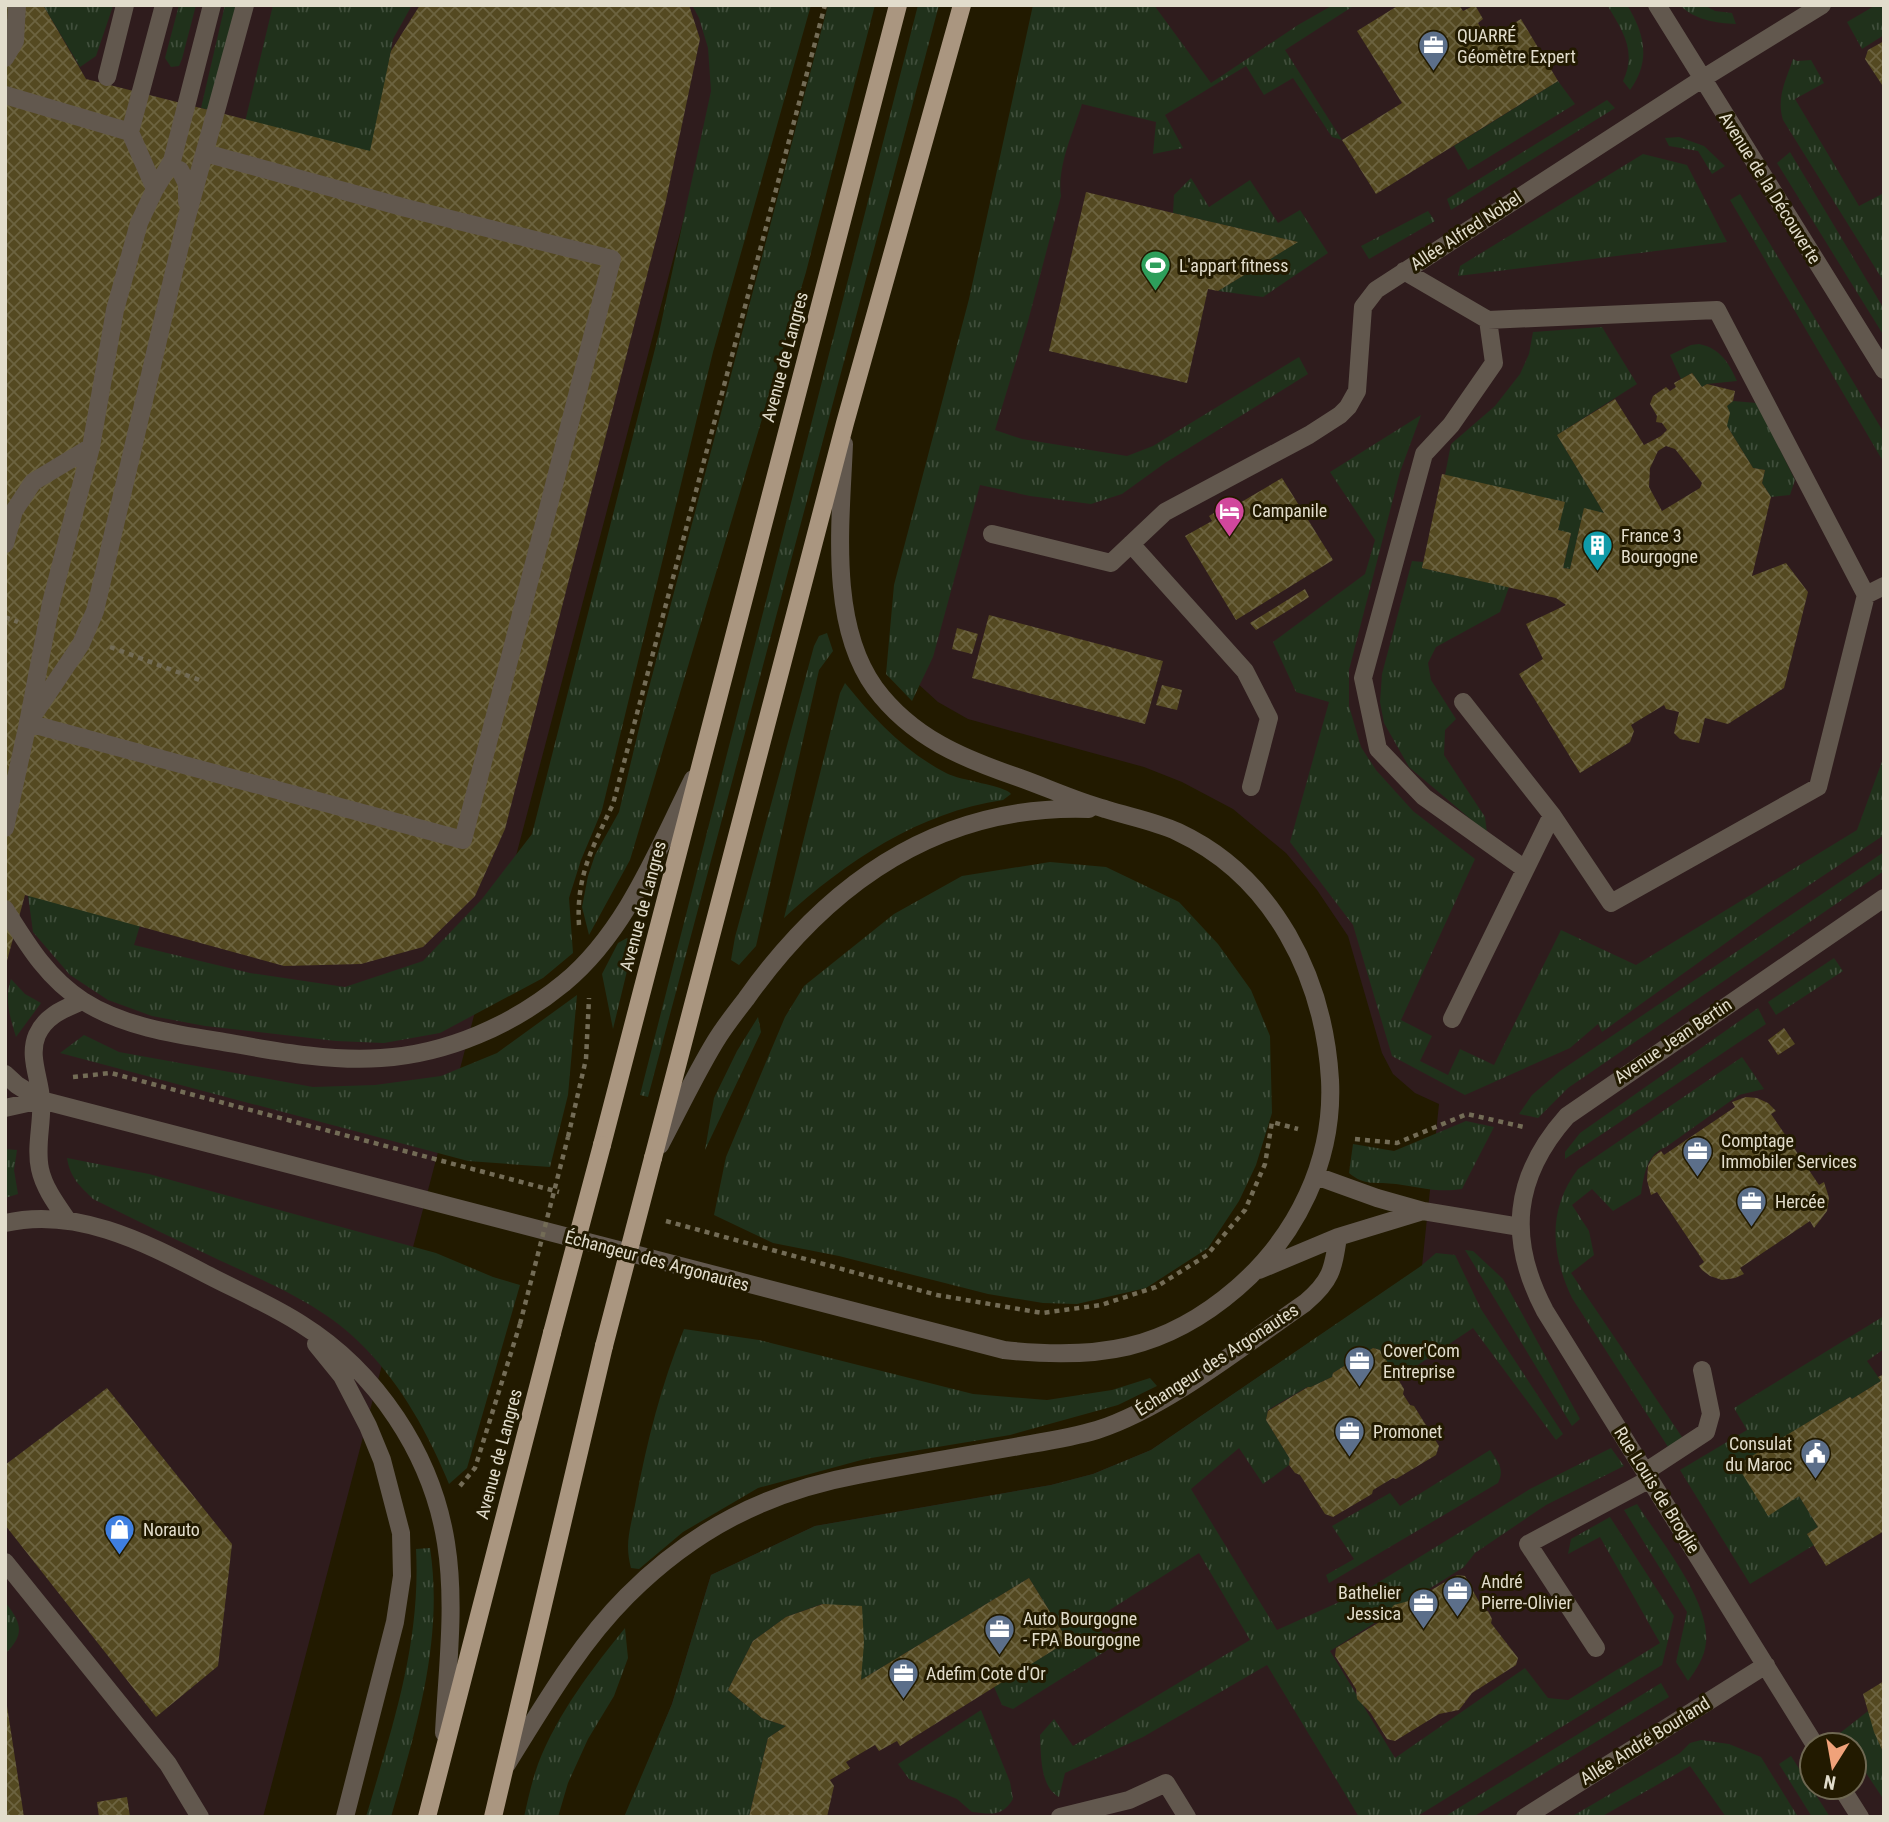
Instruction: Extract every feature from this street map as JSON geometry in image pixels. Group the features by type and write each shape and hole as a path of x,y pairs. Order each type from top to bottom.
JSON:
{"main road":[{"name":"Avenue de Langres","path":"427,1817 898,5"},
{"path":"493,1817 604,1346 845,423 962,5"}],"street":[{"path":"5,58 15,41 17,5"},
{"path":"107,77 125,5"},
{"path":"155,189 130,132 164,5"},
{"path":"5,828 51,603 91,447 116,310 139,223 172,161 212,5"},
{"path":"28,723 81,644 95,611 186,220 245,5"},
{"name":"Avenue de la Découverte","path":"1657,5 1884,370"},
{"name":"Allée Alfred Nobel","path":"992,534 1111,563 1166,512 1309,435 1348,407 1357,391 1363,307 1376,290 1702,79 1822,5"},
{"path":"5,96 130,132"},
{"path":"28,723 463,841 612,259 406,208 205,153"},
{"path":"180,170 187,184 186,220"},
{"path":"1404,271 1488,320 1717,310 1866,595 1818,787 1611,903 1552,815 1463,702"},
{"path":"1488,320 1494,363 1451,425 1424,454 1363,678 1378,749 1424,797 1525,869"},
{"name":"Échangeur des Argonautes","path":"41,1100 1004,1350 1047,1355 1132,1346 1172,1333 1221,1302 1259,1269 1305,1205 1316,1176 1326,1135 1330,1087 1328,1052 1321,1013 1295,944 1277,917 1230,864 1202,844 1140,818 1105,809 975,763 904,720 873,685 853,643 845,614 840,526 845,423"},
{"path":"5,544 14,511 33,482 91,447"},
{"path":"1131,544 1245,671 1269,718 1251,787"},
{"path":"1866,595 1884,586"},
{"path":"5,909 35,956 56,979 82,1000 104,1013 130,1022 185,1036 313,1055 379,1059 434,1049 482,1032 542,1000 566,982 586,961 602,943 637,889 701,764"},
{"name":"Échangeur des Argonautes","path":"653,1158 715,1041 771,963 811,920 849,886 910,848 959,828 1028,812 1067,808 1105,809"},
{"path":"1452,1019 1552,815"},
{"name":"Avenue Jean Bertin","path":"1520,1227 1522,1193 1534,1161 1567,1116 1881,905"},
{"path":"68,1221 47,1188 40,1168 38,1135 41,1100 34,1056 37,1036 52,1014 82,1000"},
{"path":"5,1074 41,1100"},
{"path":"5,1108 41,1100"},
{"name":"Échangeur des Argonautes","path":"1316,1176 1423,1211 1520,1227"},
{"name":"Échangeur des Argonautes","path":"1259,1269 1386,1220 1423,1211"},
{"path":"5,1223 40,1219 68,1221 111,1230 188,1265 299,1322 359,1370 385,1402 415,1450 439,1509 447,1545 449,1639 443,1756"},
{"name":"Rue Louis de Broglie","path":"1520,1227 1524,1259 1534,1290 1806,1731"},
{"name":"Échangeur des Argonautes","path":"507,1763 564,1675 626,1597 699,1536 750,1507 774,1497 855,1475 1054,1440 1097,1430 1138,1413 1186,1384 1305,1303 1331,1276 1338,1237"},
{"path":"299,1322 342,1376 368,1426 382,1460 401,1533 402,1576 396,1622 345,1817"},
{"path":"1596,1648 1528,1544 1648,1476 1706,1432 1711,1414 1702,1370"},
{"path":"5,1562 168,1764 200,1817"},
{"name":"Allée André Bourland","path":"1525,1817 1766,1665"},
{"path":"1060,1817 1129,1801 1166,1783 1187,1817"},
{"path":"1850,1801 1860,1817"}],"path":[{"path":"439,1509 475,1468 520,1324 568,1137 586,1059 591,976 580,944 577,900 582,874 614,804 825,5"},
{"path":"41,1100 75,1076 111,1073 565,1194"},
{"path":"658,1219 937,1295 1042,1313 1101,1306 1156,1287 1207,1255 1245,1210 1265,1164 1272,1122 1326,1135 1397,1143 1466,1114 1552,1133"}],"shaded area":[{"path":"5,5 740,5 263,1817 5,1817"},
{"path":"1078,5 1884,5 1884,1817 625,1817 672,1704 711,1575 815,1526 1051,1485 1093,1474 1151,1450 1422,1266 1439,1104 1415,1093 1393,1074 1382,1053 1348,936 1317,890 1286,853 1233,809 1182,782 1144,767 968,719 938,702 916,682"}],"green space":[{"path":"43,5 113,6 96,56 80,67"},
{"path":"179,5 196,5 182,59 179,66 171,67 165,58"},
{"path":"225,5 238,5 211,110 201,108"},
{"path":"273,5 412,5 393,39 370,171 244,126"},
{"path":"692,5 811,5 713,352 602,810 581,860 569,898 573,953 543,978 440,1033 384,1043 336,1041 205,1026 152,1016 108,1000 70,975 33,932 23,859 142,919 134,945 250,973 345,987 423,961 482,899 532,834 659,333 711,91 708,48"},
{"path":"828,5 875,5 806,272 630,860 589,935 582,907 588,876 595,855 619,812 646,699"},
{"path":"918,5 939,5 648,1097 640,1095"},
{"path":"1033,5 1154,5 1211,83 1333,5 1355,5 1285,50 1342,140 1332,137 1293,78 1264,95 1246,66 1165,115 1183,148 1153,154 1156,122 1082,104 1061,173 1061,196 1027,325 995,430 1022,439 1127,456 1153,446 1299,357 1308,374 1165,463 1122,494 1091,504 1030,496 980,485 933,657 912,701 886,674 894,585 969,299"},
{"path":"1607,5 1627,5 1641,37 1641,69 1630,90 1623,81 1629,61 1626,42"},
{"path":"1680,5 1704,5 1715,11 1732,13 1736,24 1713,22"},
{"path":"1876,5 1884,5 1884,35 1862,49 1847,22"},
{"path":"1793,59 1811,60 1824,83 1795,99 1859,206 1884,193 1884,282 1783,120 1781,97"},
{"path":"1558,81 1575,104 1468,170 1454,146"},
{"path":"1607,100 1615,108 1451,210 1447,199"},
{"path":"1679,137 1704,146 1725,166 1712,174 1698,151 1669,146 1665,138"},
{"path":"1790,152 1884,309 1884,336 1777,163"},
{"path":"1643,154 1687,165 1727,242 1458,276 1460,266"},
{"path":"1191,178 1209,207 1250,180 1278,223 1300,210 1328,253 1263,297 1218,291 1297,242 1173,213 1174,195"},
{"path":"1740,194 1884,433 1884,463 1730,200"},
{"path":"1428,211 1435,221 1369,259 1361,246"},
{"path":"1602,327 1637,384 1557,435 1604,513 1584,509 1570,569 1563,568 1571,534 1558,530 1564,502 1445,475 1451,444 1495,406 1520,374 1529,354 1533,332"},
{"path":"1699,344 1713,349 1723,357 1737,381 1707,384 1702,387 1692,373 1681,379 1670,355"},
{"path":"1733,401 1757,403 1795,480 1790,495 1771,497 1762,483 1765,470 1753,468 1727,426 1727,406"},
{"path":"1421,415 1400,472 1349,670 1349,706 1361,747 1376,770 1413,811 1475,859 1401,1020 1432,1036 1420,1061 1448,1075 1460,1049 1494,1065 1561,930 1636,965 1857,830 1884,756 1884,835 1766,914 1602,1032 1598,1024 1570,1048 1465,1095 1392,1056 1353,925 1290,842 1329,702 1296,692 1273,642 1365,574 1375,540 1330,472"},
{"path":"1412,561 1423,562 1422,568 1509,587 1500,612 1436,647 1428,663 1431,680 1456,719 1445,730 1444,755 1485,817 1487,833 1409,767 1384,723 1380,702 1382,674"},
{"path":"827,633 833,651 819,670 756,946 739,965 731,960 735,937 814,646 819,636"},
{"path":"845,683 891,733 917,755 953,776 1000,788 1011,794 1003,800 942,816 885,842 832,878 784,918 840,693"},
{"path":"1884,852 1884,871 1568,1088 1538,1118 1519,1114 1532,1095 1560,1071"},
{"path":"1050,862 1106,867 1179,902 1218,944 1251,990 1270,1036 1272,1113 1256,1165 1239,1201 1208,1248 1146,1288 1077,1304 1043,1303 988,1294 839,1256 773,1243 714,1215 726,1157 785,1017 804,986 894,914 962,876"},
{"path":"627,938 634,942 613,1029 602,974 618,943"},
{"path":"1834,958 1843,971 1776,1015 1768,1002"},
{"path":"11,979 25,994 41,1003 16,1037 8,1001"},
{"path":"577,995 568,1095 550,1167 468,1161 60,1053 84,1035 119,1052 313,1087 375,1085 441,1076 497,1053"},
{"path":"1758,1008 1766,1024 1565,1159 1565,1152 1580,1133"},
{"path":"758,1017 761,1032 705,1150 714,1098 737,1051"},
{"path":"1742,1057 1764,1089 1739,1095 1659,1150 1647,1166 1641,1194 1613,1211 1592,1189 1572,1205 1589,1231 1594,1255 1571,1273 1684,1440 1670,1450 1572,1298 1556,1249 1557,1216 1561,1200 1578,1169"},
{"path":"1466,1121 1494,1127 1462,1189 1437,1190 1371,1183 1349,1173 1353,1144 1394,1151"},
{"path":"5,1149 17,1150 14,1170 18,1194 5,1198"},
{"path":"67,1158 149,1174 436,1253 493,1277 520,1285 467,1468 449,1484 433,1447 391,1378 365,1348 333,1320 278,1287 93,1199 73,1176"},
{"path":"1465,1250 1473,1251 1503,1279 1580,1419 1572,1426"},
{"path":"1436,1253 1455,1255 1481,1309 1563,1434 1556,1440 1473,1328 1397,1379 1380,1350 1373,1348 1333,1373 1332,1377 1307,1387 1268,1410 1266,1420 1290,1459 1289,1465 1263,1484 1239,1448 1191,1489 1277,1630 1366,1590 1530,1489 1611,1448 1624,1466 1546,1505 1475,1553 1464,1567 1330,1651 1395,1758 1525,1668 1548,1698 1568,1700 1660,1643 1600,1537 1568,1554 1571,1539 1610,1517 1674,1616 1662,1665 1416,1817 1359,1817 1267,1665 1143,1737 1065,1773 1059,1797 1048,1786 1041,1752 1040,1735 1054,1719 1073,1746 1250,1640 1199,1553 1094,1620 1112,1647 1013,1709 1002,1705 994,1687 1068,1641 1029,1578 861,1680 822,1604 786,1617 753,1641 728,1690 762,1718 786,1726 768,1738 749,1817 624,1817 672,1704 711,1575 815,1526 1051,1485 1093,1474 1151,1450 1421,1266"},
{"path":"1884,1316 1884,1349 1867,1361 1881,1381 1738,1465 1768,1515 1799,1496 1818,1527 1807,1534 1814,1545 1750,1584 1680,1470 1747,1430 1734,1408"},
{"path":"684,1329 759,1340 973,1394 1047,1400 1112,1390 1150,1378 1157,1386 1118,1405 1010,1435 865,1459 758,1488 683,1532 639,1569 631,1568 629,1534 645,1456 655,1413"},
{"path":"1490,1450 1501,1470 1498,1483 1329,1583 1326,1575 1354,1559 1332,1526 1390,1493 1400,1506"},
{"path":"1637,1504 1692,1589 1705,1625 1704,1653 1688,1681 1676,1662 1687,1612 1624,1510"},
{"path":"430,1548 433,1616 430,1650 410,1751 391,1817 366,1817 403,1685 414,1619 416,1549"},
{"path":"5,1602 15,1616 19,1628 16,1640 5,1654"},
{"path":"625,1628 628,1658 614,1696 588,1739 568,1783 558,1817 524,1817 538,1764 555,1727 588,1676"},
{"path":"1661,1683 1669,1697 1473,1817 1444,1817"},
{"path":"981,1710 1010,1782 1013,1799 1005,1809 996,1813 972,1812 957,1799 909,1779 898,1764"},
{"path":"1868,1711 1884,1754 1884,1800 1868,1776 1868,1731 1843,1731"},
{"path":"1701,1740 1729,1744 1761,1757 1798,1817 1726,1817 1690,1766 1601,1817 1571,1817 1680,1753 1690,1743"},
{"path":"1791,1756 1798,1767 1798,1795 1779,1764"},
{"path":"1802,1801 1820,1801 1830,1817 1812,1817"}],"building":[{"path":"5,5 43,5 86,79 370,151 391,51 420,5 689,5 700,39 665,205 505,829 475,896 423,947 361,964 284,966 25,895 5,968"},
{"path":"1399,5 1459,5 1463,11 1475,5 1483,19 1478,23 1487,39 1521,19 1558,81 1376,194 1342,140 1402,103 1357,31"},
{"path":"1884,41 1884,88 1865,59 1868,50"},
{"path":"1086,192 1298,242 1218,291 1208,289 1187,383 1049,351"},
{"name":"France 3 Bourgogne","path":"1692,373 1702,387 1707,384 1735,391 1733,401 1727,406 1730,413 1727,426 1753,468 1765,470 1762,483 1771,497 1752,576 1786,563 1808,592 1784,688 1728,724 1705,718 1699,743 1680,739 1674,733 1679,712 1666,709 1664,705 1631,725 1634,731 1630,742 1580,773 1519,674 1543,659 1526,624 1566,605 1556,598 1422,568 1442,474 1565,502 1558,530 1571,533 1563,568 1570,569 1584,508 1604,513 1557,435 1615,399 1644,445 1667,430 1662,423 1656,422 1657,416 1650,404 1653,396 1666,387 1670,391 1676,387 1674,383","holes":["1666,446 1675,449 1702,483 1700,488 1662,511 1649,487 1650,468 1658,451"]},
{"path":"1282,478 1333,560 1236,620 1185,536 1212,521 1209,516 1235,500 1238,504"},
{"path":"1305,589 1309,597 1289,610 1256,630 1250,623"},
{"path":"989,615 1163,661 1145,724 972,678"},
{"path":"957,628 978,634 972,654 952,649"},
{"path":"1162,685 1182,690 1177,710 1156,705"},
{"path":"1784,1028 1795,1044 1778,1055 1768,1040"},
{"path":"1746,1097 1768,1103 1776,1111 1771,1114 1819,1185 1824,1182 1829,1198 1827,1211 1814,1228 1810,1221 1740,1268 1744,1274 1722,1280 1702,1270 1699,1266 1704,1262 1657,1192 1651,1195 1647,1180 1648,1166 1653,1157 1661,1151 1664,1155 1735,1107 1732,1102"},
{"path":"1373,1348 1380,1350 1404,1389 1403,1394 1410,1405 1414,1406 1439,1446 1436,1455 1373,1490 1372,1494 1333,1517 1325,1514 1300,1475 1289,1465 1290,1459 1266,1420 1268,1411 1308,1387 1332,1377 1333,1373"},
{"name":"Consulat du Maroc","path":"1884,1374 1884,1531 1826,1566 1807,1534 1818,1527 1799,1496 1768,1516 1737,1465 1850,1397 1852,1399 1881,1381 1878,1377"},
{"path":"107,1388 232,1544 218,1666 156,1717 5,1525 5,1465"},
{"path":"1457,1575 1465,1576 1484,1611 1488,1611 1491,1623 1518,1658 1516,1665 1472,1693 1459,1710 1439,1714 1395,1741 1387,1739 1370,1712 1357,1699 1356,1689 1335,1656 1336,1648 1378,1623 1394,1605 1416,1599"},
{"path":"1029,1578 1068,1641 900,1746 897,1741 879,1751 875,1745 846,1762 850,1768 830,1780 834,1786 827,1817 749,1817 768,1738 786,1726 762,1718 728,1690 753,1641 786,1617 823,1604 862,1606 864,1643 861,1680"},
{"path":"1884,1681 1884,1754 1874,1732 1863,1694"},
{"path":"7,1706 24,1817 5,1817"},
{"path":"127,1797 130,1817 99,1817 97,1802"}],"place":[{"name":"QUARRÉ Géomètre Expert","path":"1434,73"},
{"name":"L'appart fitness","path":"1156,293"},
{"name":"Campanile","path":"1229,538"},
{"name":"France 3 Bourgogne","path":"1598,573"},
{"name":"Comptage Immobiler Services","path":"1698,1178"},
{"name":"Hercée","path":"1752,1229"},
{"name":"Cover'Com Entreprise","path":"1360,1388"},
{"name":"Promonet","path":"1350,1459"},
{"name":"Consulat du Maroc","path":"1815,1481"},
{"name":"Norauto","path":"120,1557"},
{"name":"André Pierre-Olivier","path":"1458,1619"},
{"name":"Bathelier Jessica","path":"1424,1630"},
{"name":"Auto Bourgogne - FPA Bourgogne","path":"1000,1656"},
{"name":"Adefim Cote d'Or","path":"903,1701"}]}
